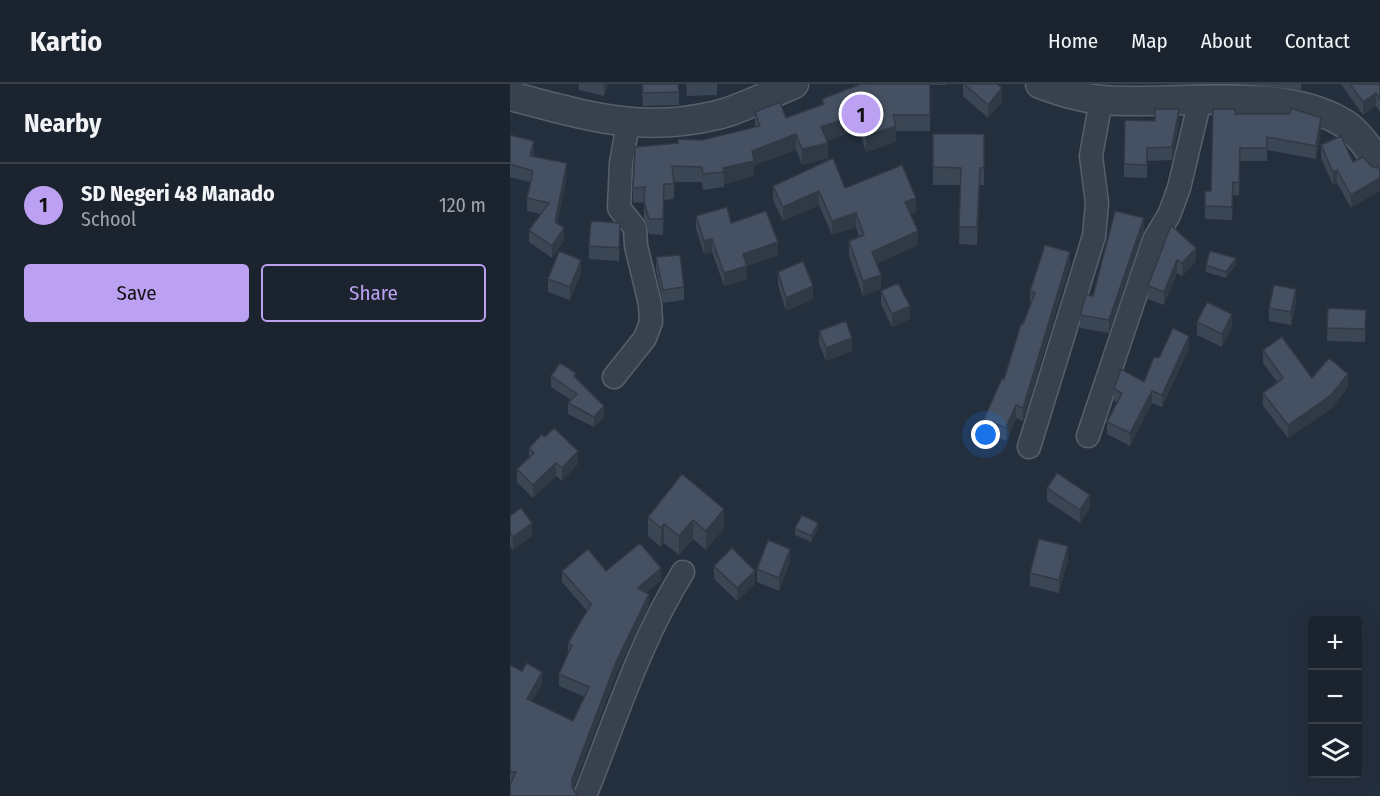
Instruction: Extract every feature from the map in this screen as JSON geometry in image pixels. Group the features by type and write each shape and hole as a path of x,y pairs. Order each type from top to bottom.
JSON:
{"street":[{"path":"510,96 606,121 628,124 676,123 720,115 794,84"},
{"path":"1040,84 1066,94 1101,100 1214,95 1294,104 1325,114 1345,124 1361,138 1380,166"},
{"path":"1088,436 1154,240 1168,215 1214,95"},
{"path":"1029,447 1094,236 1097,203 1091,156 1101,100"},
{"path":"614,377 645,338 651,322 648,291 637,250 635,228 619,208 621,163 628,124"},
{"path":"585,796 634,665 660,610 684,572"}],"building":[{"path":"642,84 678,84 679,92 643,93"},
{"path":"861,84 930,84 930,115 893,115 896,126 866,136 859,114 821,127 828,143 802,149 796,134 752,151 754,161 723,168 724,172 703,174 702,167 672,166 674,184 664,184 663,219 649,219 644,202 645,187 633,188 635,147 678,143 678,139 702,140 760,126 755,112 780,102 786,118 824,104 822,99"},
{"path":"964,84 997,84 1002,88 988,105"},
{"path":"1350,84 1380,84 1380,99 1376,93 1363,102"},
{"path":"1291,108 1321,118 1316,146 1267,137 1267,148 1240,148 1239,183 1233,182 1232,207 1205,206 1205,191 1211,191 1213,109 1235,109 1235,114 1290,114"},
{"path":"1155,109 1179,109 1172,147 1147,148 1147,165 1124,164 1125,120 1155,121"},
{"path":"933,134 984,134 984,168 980,168 977,227 959,227 961,168 933,167"},
{"path":"510,135 534,141 530,156 567,163 555,222 564,228 552,246 529,230 549,203 527,198 533,171 510,164"},
{"path":"1341,136 1353,162 1363,157 1372,167 1380,168 1380,178 1351,195 1337,170 1333,172 1321,145"},
{"path":"833,158 845,188 902,165 916,198 905,202 918,231 872,252 881,275 863,281 849,241 864,235 856,213 832,221 819,191 783,207 773,186"},
{"path":"727,207 731,223 766,211 778,242 743,254 747,266 724,273 712,239 704,241 696,216"},
{"path":"1115,211 1144,218 1109,320 1080,315 1086,295 1093,296"},
{"path":"591,221 620,223 619,248 589,246"},
{"path":"1171,225 1196,248 1182,263 1177,260 1164,292 1148,286"},
{"path":"1045,245 1070,252 1023,408 1016,405 1006,428 984,419 1002,378 1004,379 1021,324 1023,324 1035,293 1030,291"},
{"path":"559,251 581,260 570,287 548,279"},
{"path":"1210,251 1236,258 1226,272 1206,265"},
{"path":"680,255 684,287 663,290 656,257"},
{"path":"803,261 813,286 786,298 778,272"},
{"path":"898,283 910,306 892,314 881,291"},
{"path":"1274,285 1296,289 1291,312 1269,308"},
{"path":"1207,302 1232,314 1222,334 1197,322"},
{"path":"1328,308 1366,310 1365,329 1327,328"},
{"path":"846,321 852,338 826,348 819,331"},
{"path":"1173,328 1189,336 1162,395 1152,391 1130,433 1107,422 1122,393 1114,389 1121,369 1144,382 1154,357 1159,358"},
{"path":"1282,337 1312,378 1329,358 1348,374 1331,395 1288,425 1263,393 1283,378 1263,350"},
{"path":"560,363 576,373 574,376 604,406 594,417 568,403 577,394 551,376"},
{"path":"554,428 578,451 562,468 556,463 533,485 517,469 534,453 529,448 542,434 545,437"},
{"path":"1057,473 1090,495 1080,510 1047,488"},
{"path":"682,474 724,509 706,531 693,520 679,536 664,524 661,528 648,517"},
{"path":"521,508 532,523 513,537 510,533 510,516"},
{"path":"802,515 818,523 811,536 795,528"},
{"path":"1039,539 1068,546 1059,580 1030,573"},
{"path":"768,540 790,549 779,578 757,569"},
{"path":"640,543 661,568 638,588 649,594 616,662 572,779 572,787 577,795 510,796 510,785 516,772 510,772 510,665 522,671 527,663 542,672 527,699 573,721 589,687 559,674 572,645 568,643 591,604 562,571 588,549 606,571"},
{"path":"732,548 755,571 737,588 714,566"}],"place":[{"name":"SD Negeri 48 Manado","path":"861,114"}]}
